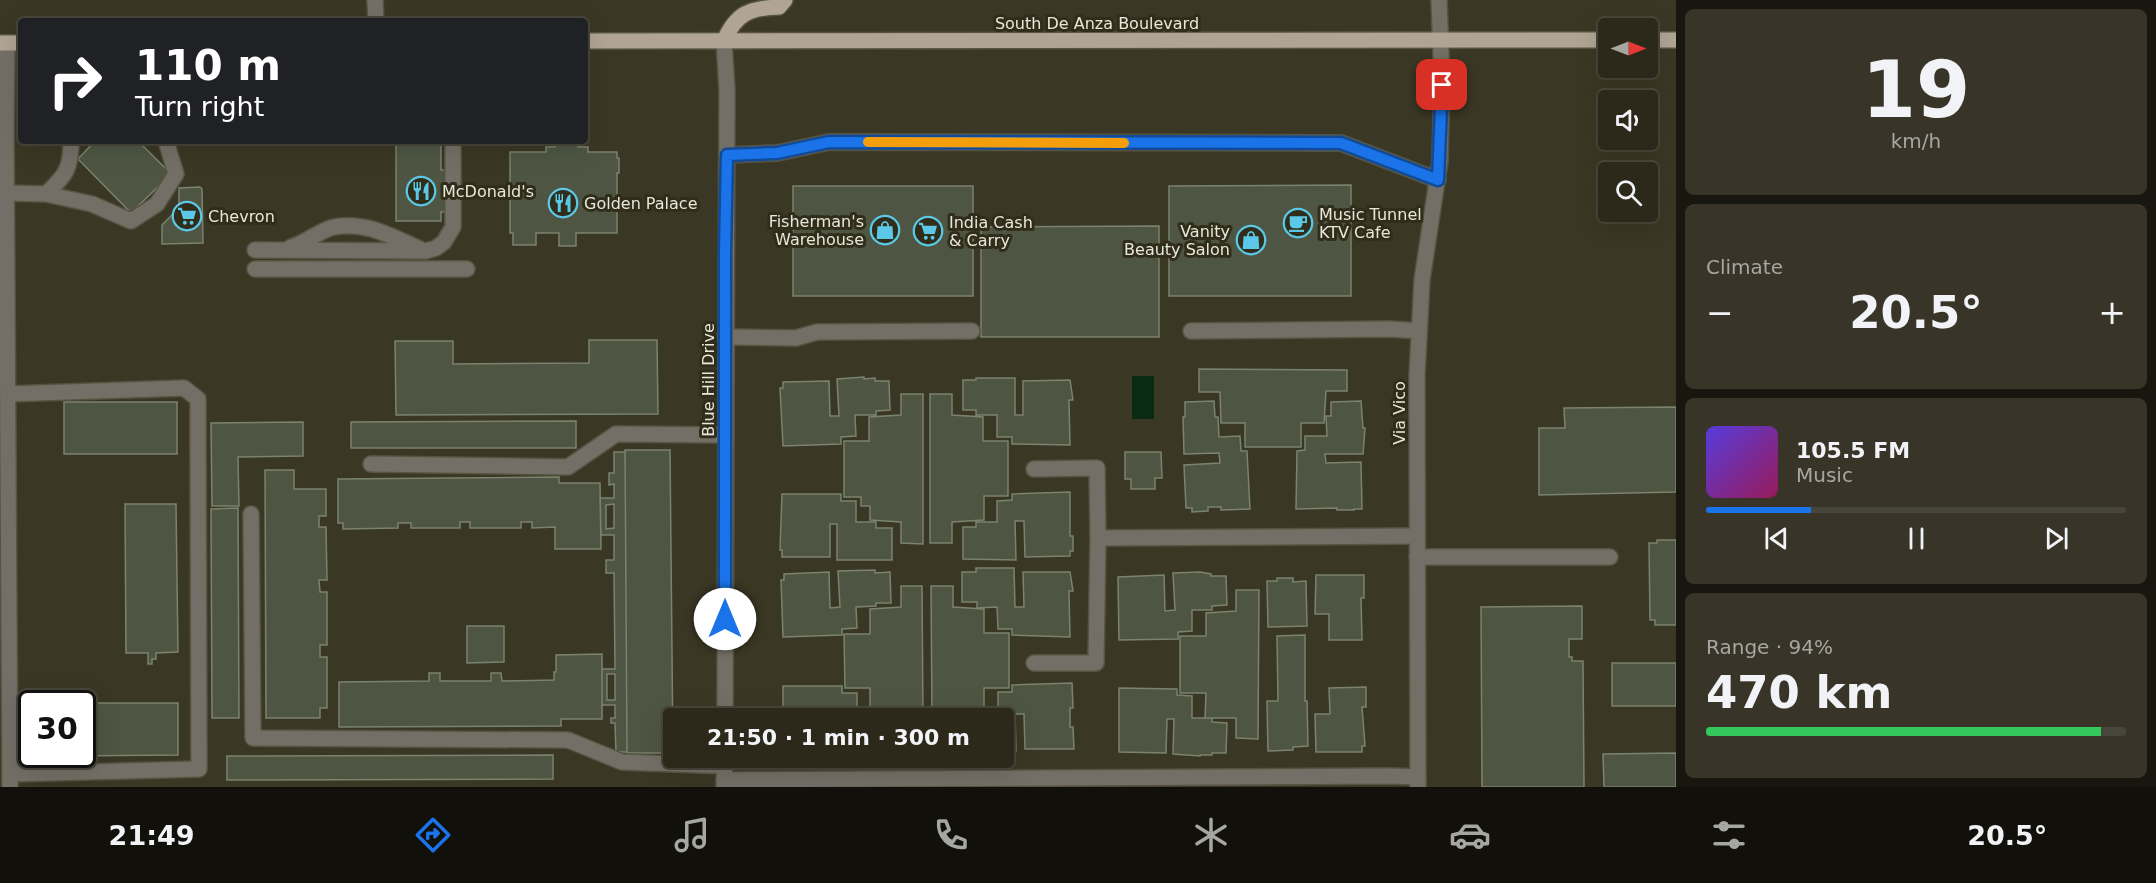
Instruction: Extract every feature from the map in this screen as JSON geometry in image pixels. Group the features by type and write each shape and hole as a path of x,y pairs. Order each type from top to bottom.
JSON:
{"main road":[{"path":"724,42 731,26 740,16 758,8 780,7 786,0"},
{"name":"South De Anza Boulevard","path":"588,41 1598,40"},
{"path":"1658,40 1676,40"}],"street":[{"path":"375,0 376,18"},
{"name":"Via Vico","path":"1418,782 1417,375 1422,280 1438,180 1442,85 1439,0"},
{"name":"Blue Hill Drive","path":"724,42 727,90 725,708"},
{"path":"8,394 184,388 198,399 198,769 10,781 8,394 3,292 3,211 6,193 3,131 9,43"},
{"path":"727,155 777,153 829,142 1341,143 1438,180"},
{"path":"46,194 64,177 71,158 71,144"},
{"path":"6,193 46,194 92,204 131,221 157,204 176,174 167,144"},
{"path":"255,250 426,251 436,248 444,242 453,227 453,144"},
{"path":"280,250 299,245 333,227 370,227 426,251"},
{"path":"255,269 467,269"},
{"path":"1191,331 1390,329 1419,331"},
{"path":"725,337 796,339 817,332 972,331"},
{"path":"372,464 568,466 616,434 726,435"},
{"path":"1034,469 1097,468 1098,538 1096,663 1034,663"},
{"path":"251,514 253,738 568,740 622,762 847,784 1287,782 1390,776 1418,782"},
{"path":"1098,538 1417,536"},
{"path":"1417,557 1610,557"}],"shaded area":[{"path":"1132,376 1154,376 1154,419 1132,419"}],"building":[{"path":"92,144 141,144 171,174 131,213 78,159"},
{"name":"McDonald's","path":"396,144 441,144 441,170 446,170 446,212 441,212 441,221 396,221"},
{"name":"Golden Palace","path":"555,144 578,144 578,147 588,147 588,152 617,152 619,173 617,173 617,233 576,233 576,246 559,246 559,233 536,233 536,245 513,245 513,233 510,233 510,152 546,152 546,147 555,147"},
{"path":"1351,185 1351,296 1169,296 1169,186"},
{"path":"793,186 973,186 973,296 793,296"},
{"name":"Chevron","path":"200,187 202,189 203,243 162,244 162,225 179,208 179,188"},
{"path":"1159,226 1159,337 981,337 981,227"},
{"path":"589,340 657,340 658,414 396,415 395,341 453,341 453,364 589,363"},
{"path":"1199,369 1347,370 1347,391 1326,391 1324,423 1301,423 1301,447 1245,447 1245,423 1221,423 1220,392 1199,392"},
{"path":"864,377 864,379 875,378 875,381 889,381 890,410 876,411 876,415 855,415 856,436 841,437 841,444 783,446 780,388 783,388 783,382 829,381 830,416 839,416 837,379"},
{"path":"976,378 1015,378 1015,415 1023,415 1023,381 1070,380 1073,400 1069,400 1070,445 1012,444 1012,437 997,437 997,415 976,415 976,410 963,410 963,380 976,380"},
{"path":"901,394 923,394 923,544 901,543 901,522 870,520 870,506 861,506 861,497 844,497 844,441 869,441 869,417 901,415"},
{"path":"930,394 952,394 952,415 983,417 983,441 1008,441 1008,496 984,496 984,520 952,522 952,543 930,543"},
{"path":"1214,401 1219,437 1240,436 1241,451 1247,451 1250,509 1221,510 1221,507 1208,507 1208,511 1192,512 1192,508 1186,508 1184,465 1220,463 1219,453 1184,454 1185,402"},
{"path":"1361,401 1363,428 1365,428 1363,454 1325,454 1326,463 1361,462 1362,509 1296,509 1297,451 1305,450 1305,436 1327,436 1326,416 1331,416 1331,402"},
{"path":"64,402 177,402 177,454 64,454"},
{"path":"1676,407 1676,492 1539,495 1539,428 1565,428 1564,408"},
{"path":"576,421 576,448 351,448 351,422"},
{"path":"303,422 303,456 238,457 239,506 212,506 211,423"},
{"path":"625,450 670,450 673,708 663,708 663,753 627,753"},
{"path":"614,452 625,452 627,752 616,752 615,723 611,723 611,718 615,718 615,705 602,705 602,669 615,669 614,573 606,573 606,560 614,560 614,535 601,535 600,498 614,498 614,484 609,485 609,473 614,473","holes":["614,504 614,528 606,529 606,505","607,674 615,674 615,700 607,700"]},
{"path":"1125,452 1161,452 1162,478 1155,478 1155,489 1131,489 1131,479 1125,479"},
{"path":"265,470 294,470 294,489 326,489 326,516 319,516 319,527 326,527 327,580 319,580 320,592 327,592 327,645 320,645 320,657 327,657 327,708 320,708 320,718 266,718"},
{"path":"559,477 559,483 600,483 601,549 555,549 555,527 532,528 532,522 521,522 521,528 470,528 470,522 460,522 460,528 411,528 411,523 398,523 398,528 343,529 343,523 338,523 338,479"},
{"path":"1070,492 1070,536 1073,536 1073,551 1070,551 1070,556 1025,557 1024,521 1015,521 1016,560 963,559 963,527 976,527 976,522 997,522 997,501 1012,500 1012,494"},
{"path":"782,494 841,494 841,501 856,501 856,522 876,522 876,528 892,528 892,560 837,560 837,524 830,524 830,557 782,557 782,550 780,550"},
{"path":"125,504 176,504 178,652 156,653 156,659 152,659 152,664 148,664 148,653 126,653"},
{"path":"238,508 239,718 212,718 211,509"},
{"path":"1657,540 1676,540 1676,625 1655,625 1655,620 1650,620 1649,543 1657,543"},
{"path":"976,568 1014,568 1015,607 1024,607 1023,572 1070,572 1073,591 1069,591 1070,637 1012,635 1012,629 998,629 997,607 977,608 977,602 962,602 962,572 976,572"},
{"path":"875,570 875,573 890,572 891,603 856,607 857,628 842,629 842,635 783,637 781,580 784,580 784,574 829,572 830,608 840,607 838,571"},
{"path":"1173,573 1211,574 1211,576 1226,576 1227,605 1212,606 1212,610 1192,610 1192,631 1178,632 1178,639 1119,640 1118,577 1164,575 1165,611 1175,610"},
{"path":"1316,575 1364,575 1364,598 1361,598 1362,640 1329,640 1329,614 1315,614"},
{"path":"1277,578 1293,578 1293,582 1306,581 1307,626 1268,627 1267,581 1277,581"},
{"path":"901,586 922,586 923,708 870,708 870,688 845,688 844,634 870,634 870,609 901,607"},
{"path":"931,586 953,586 953,607 984,609 984,633 1009,633 1009,688 984,688 984,708 932,708"},
{"path":"1236,590 1259,590 1258,739 1236,738 1236,718 1205,718 1206,693 1180,693 1180,636 1206,636 1206,613 1236,611"},
{"path":"1582,606 1582,639 1569,639 1569,657 1572,657 1572,661 1583,661 1584,787 1482,787 1481,607"},
{"path":"467,626 504,626 504,662 467,663"},
{"path":"1305,635 1308,746 1293,747 1293,750 1268,751 1267,701 1278,701 1277,636"},
{"path":"602,654 602,719 561,719 561,726 339,727 339,682 429,681 429,673 440,673 440,681 491,681 491,673 501,673 502,681 554,680 556,655"},
{"path":"1612,663 1676,663 1676,706 1612,706"},
{"path":"1072,683 1073,708 1070,708 1070,727 1073,727 1074,749 1025,749 1024,714 1015,714 1016,751 1014,751 1014,708 998,708 998,692 1012,692 1012,685"},
{"path":"783,686 842,686 842,693 857,693 857,708 783,708"},
{"path":"1366,687 1366,707 1362,707 1365,746 1362,746 1362,752 1316,752 1315,714 1330,714 1329,688"},
{"path":"1119,688 1177,689 1177,695 1192,696 1192,718 1212,718 1212,722 1227,723 1226,753 1200,756 1173,754 1174,719 1167,719 1166,753 1119,752"},
{"path":"96,703 178,703 178,755 96,756"},
{"path":"1676,753 1676,787 1604,787 1603,754"},
{"path":"553,755 553,779 227,780 227,756"}],"slow traffic":[{"path":"868,142 1124,143"}],"place":[{"name":"McDonald's","path":"421,191"},
{"name":"Golden Palace","path":"563,203"},
{"name":"Chevron","path":"187,216"},
{"name":"Music Tunnel KTV Cafe","path":"1298,223"},
{"name":"Fisherman's Warehouse","path":"885,230"},
{"name":"India Cash & Carry","path":"928,231"},
{"name":"Vanity Beauty Salon","path":"1251,240"}],"route":[{"path":"725,619 727,155 777,153 829,142 1341,143 1438,180 1442,85"}]}
